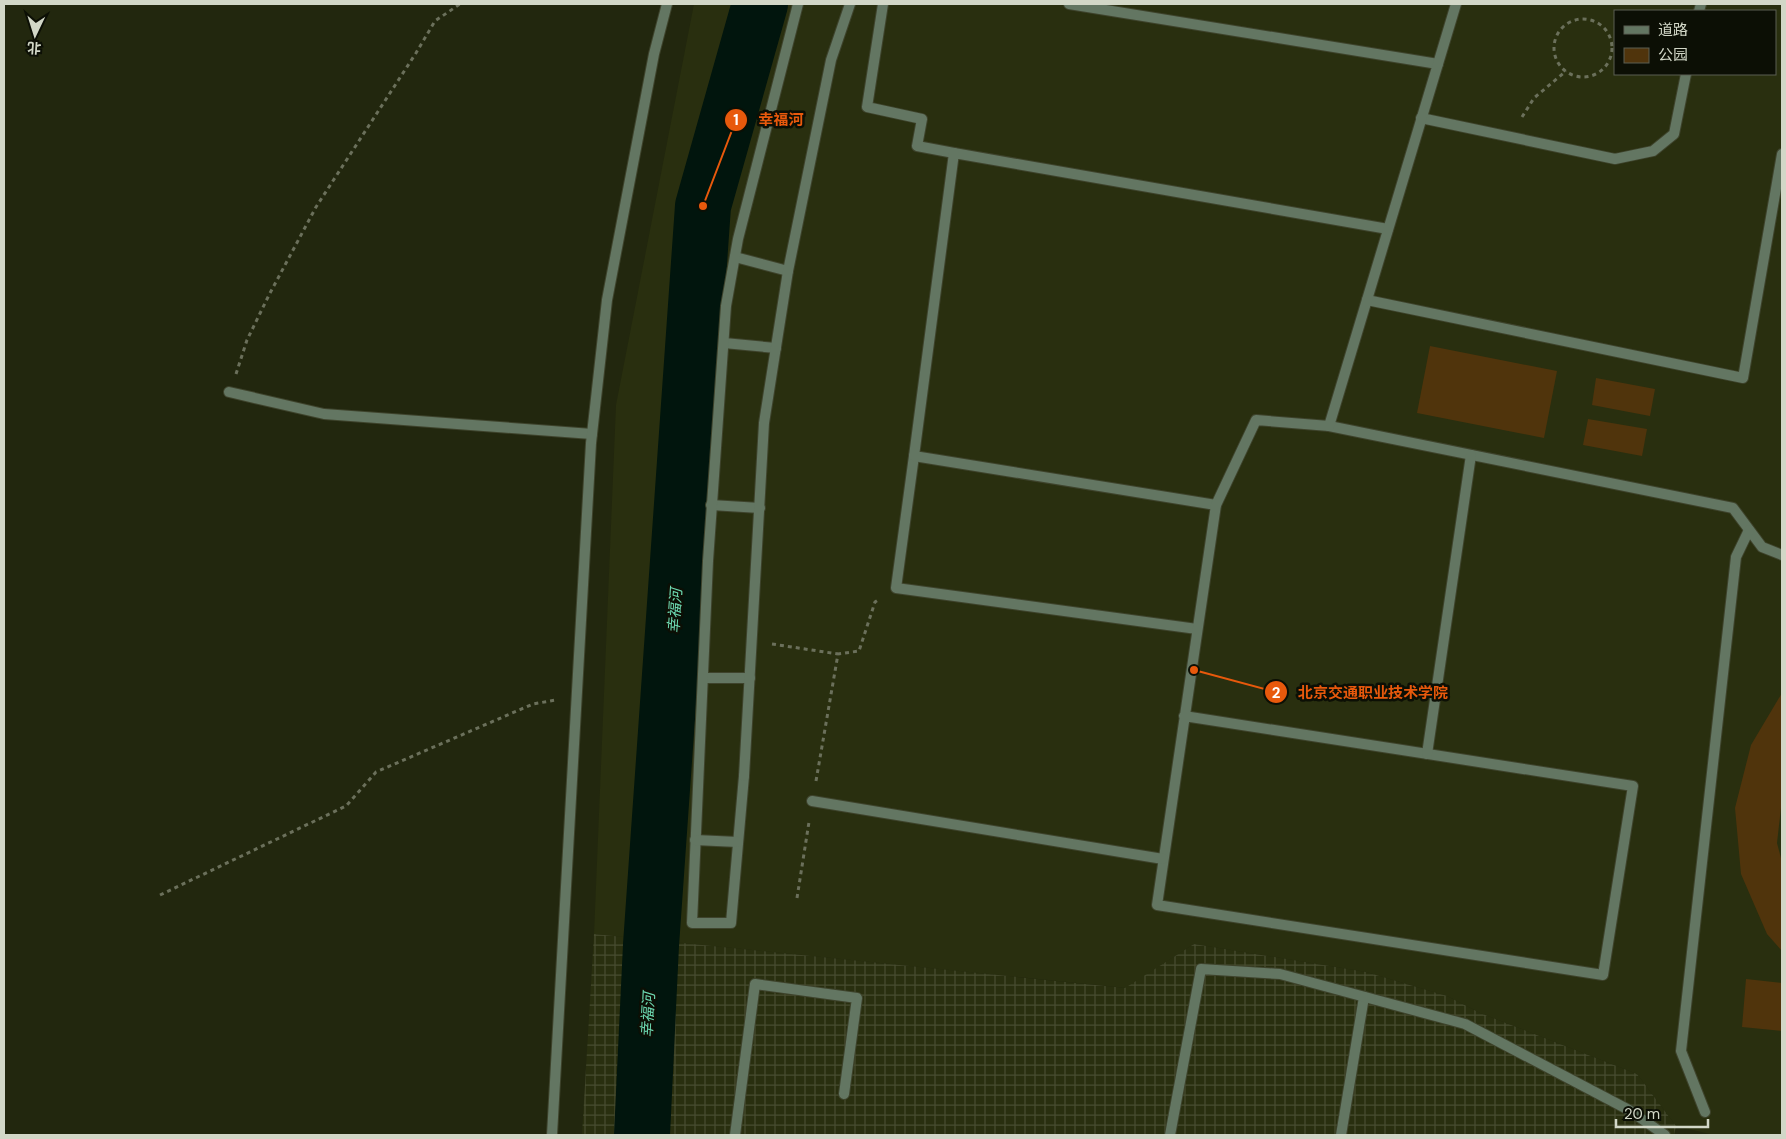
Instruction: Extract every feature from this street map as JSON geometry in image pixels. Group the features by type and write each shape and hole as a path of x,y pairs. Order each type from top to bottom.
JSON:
{"street":[{"path":"552,1135 592,434 607,300 654,54 667,4"},
{"path":"798,4 738,239 726,306 702,678 692,923 731,923 744,776 764,422 788,271 831,60 850,4"},
{"path":"883,4 866,106 922,119 917,146 1388,229"},
{"path":"1069,4 1115,7 1438,64"},
{"path":"1329,426 1456,4"},
{"path":"1421,118 1615,159 1652,151 1674,134 1686,75"},
{"path":"954,153 896,588 1197,629"},
{"path":"1367,300 1743,378 1782,154"},
{"path":"735,257 788,271"},
{"path":"724,343 776,348"},
{"path":"230,392 324,414 592,434"},
{"path":"1184,716 1633,786 1603,974 1157,904 1184,716 1216,505 1256,420 1329,426 1733,508 1762,547 1782,555"},
{"path":"1427,754 1471,455"},
{"path":"914,456 1216,505"},
{"path":"712,505 760,508"},
{"path":"1705,1112 1681,1051 1736,557 1749,530"},
{"path":"702,678 750,678"},
{"path":"812,801 1163,860"},
{"path":"695,840 738,842"},
{"path":"1170,1135 1201,969 1280,974 1466,1024 1629,1110 1665,1135"},
{"path":"735,1135 755,984 857,998 844,1094"},
{"path":"1340,1135 1364,996"}],"path":[{"path":"230,392 251,333 316,207 434,22 460,4"},
{"path":"1593,19 1608,31 1613,39 1611,58 1599,72 1590,76 1580,77 1571,75 1557,61 1554,51 1554,41 1558,32 1564,24 1573,20 1593,19"},
{"path":"1509,137 1534,98 1566,71"},
{"path":"752,642 838,654 859,651 875,602 896,588"},
{"path":"797,898 838,654"},
{"path":"160,895 346,806 376,772 533,704 577,697"}],"shaded area":[{"path":"694,4 1782,4 1782,1135 1714,1135 1676,1126 1637,1074 1480,1013 1447,996 1366,972 1194,944 1126,988 594,934 616,405"},
{"path":"594,934 1125,988 1194,944 1366,972 1447,996 1480,1013 1637,1074 1676,1126 1674,1135 582,1135"}],"green space":[{"path":"1430,346 1557,371 1544,438 1417,413"},
{"path":"1596,378 1655,389 1650,416 1592,405"},
{"path":"1588,419 1647,429 1642,456 1583,445"},
{"path":"1782,693 1782,799 1777,843 1782,862 1782,951 1767,934 1741,874 1735,808 1751,745"},
{"path":"1746,979 1782,983 1782,1031 1742,1027"}],"waterway":[{"name":"幸福河","path":"642,1135 651,945 703,206 760,4"}],"place":[{"name":"幸福河","path":"703,206"},
{"name":"北京交通职业技术学院","path":"1194,670"}]}
